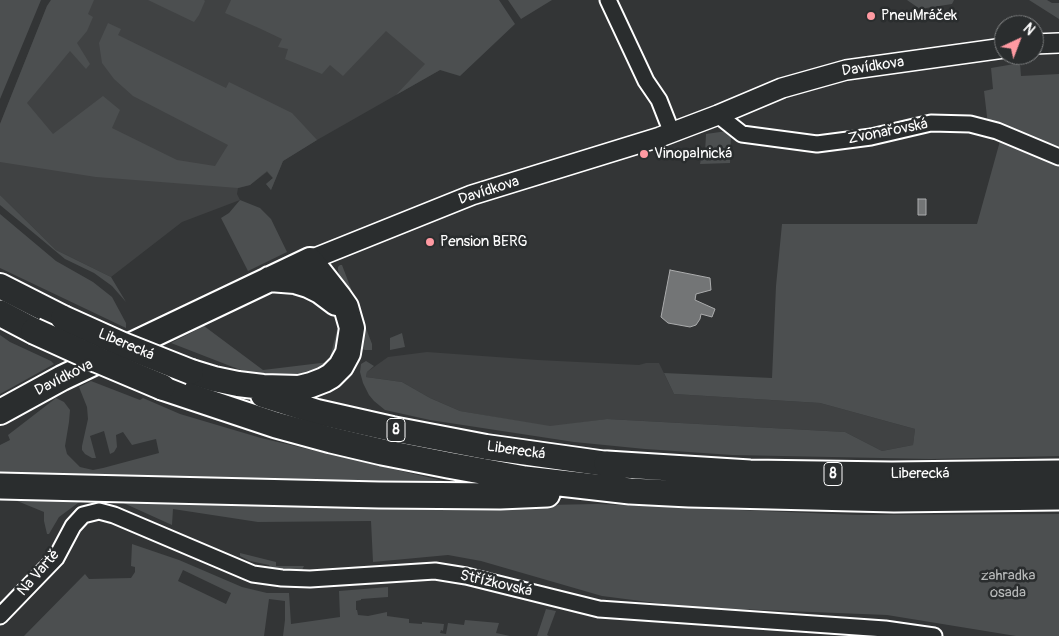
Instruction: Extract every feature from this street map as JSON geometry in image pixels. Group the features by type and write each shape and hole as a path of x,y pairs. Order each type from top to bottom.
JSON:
{"highway":[{"name":"Liberecká","path":"0,313 34,331 98,360 162,386 276,425 382,452 524,480 630,491 724,495 884,499 1059,497"},
{"name":"Liberecká","path":"607,464 750,473 892,475 1059,473"},
{"path":"0,486 500,496 630,491"}],"main road":[{"name":"Davídkova","path":"0,412 62,378 310,260"},
{"path":"191,372 222,381 263,387 293,388 311,386 330,376 341,366 349,347 352,328 349,317 346,307 310,260"},
{"path":"269,280 295,281 320,290 341,307 349,317"},
{"name":"Liberecká","path":"0,286 63,318 123,345 191,372 316,412 486,447 607,464"}],"street":[{"path":"608,0 646,81 659,100 672,133"},
{"path":"1044,44 1059,43"},
{"name":"Davídkova","path":"310,260 472,195 672,133 782,88 846,70 994,49"},
{"name":"Zvonařovská","path":"718,115 742,134 816,144 871,136 931,123 970,124 997,131 1059,157"},
{"name":"Střížkovská","path":"73,526 83,515 98,511 114,515 254,574 282,578 310,579 435,572 466,576 599,609 884,629 934,636"},
{"name":"Na Vartě","path":"0,616 56,558 73,526"}],"shaded area":[{"path":"51,0 389,0 440,70 283,161 271,190 266,184 273,178 267,172 250,185 238,188 237,194 240,200 182,222 111,277 56,250 0,195 0,124"},
{"path":"918,199 926,199 926,215 918,215"},
{"path":"670,270 710,278 711,290 696,294 695,300 715,309 712,317 701,314 696,325 690,327 668,323 661,317"},
{"path":"427,352 639,365 659,363 674,394 820,403 915,429 913,445 882,451 845,432 607,419 550,427 460,411 430,398 402,382 366,377 367,372 388,357"}],"green space":[{"path":"0,0 41,0 0,99"},
{"path":"51,0 94,0 88,14 93,17 87,31 77,43 90,64 86,69 70,51 27,103 53,134 103,96 120,110 112,128 177,160 215,166 228,145 133,96 114,79 102,63 99,43 108,23 121,29 118,35 226,88 229,82 292,113 317,140 283,161 271,190 266,184 273,178 267,171 250,185 238,188 96,177 0,162 0,124"},
{"path":"148,0 204,0 205,1 194,22"},
{"path":"231,0 499,0 515,24 460,76 440,70 396,95 425,64 386,31 343,76 330,65 322,74 285,59 288,49 278,47 282,39 225,13"},
{"path":"508,0 552,0 521,19"},
{"path":"907,0 954,0 952,4 920,9"},
{"path":"1029,0 1047,0 1052,3 1059,3 1059,19"},
{"path":"1020,65 1021,76 1059,74 1059,152 988,125 984,91 993,89 991,68"},
{"path":"727,131 731,135 730,163 700,164 702,154 705,153 706,134"},
{"path":"1000,141 1059,164 1059,456 931,459 732,455 574,442 430,420 385,410 369,395 363,383 360,372 361,364 366,361 374,366 367,372 366,377 402,382 430,398 460,411 550,426 607,419 845,432 882,451 913,445 915,429 820,403 674,394 664,373 772,378 776,286 782,224 977,224"},
{"path":"0,195 56,250 111,277 126,302 112,286 94,273 65,259 0,205"},
{"path":"240,200 260,208 271,219 287,252 248,271 221,218 229,213"},
{"path":"0,214 56,261 93,282 112,297 126,323 126,328 0,268"},
{"path":"340,265 342,265 372,344 372,350 362,349 364,329 362,318 351,292 341,282 338,270"},
{"path":"327,300 337,310 342,324 341,339 338,352 330,366 319,375 309,379 281,382 256,376 171,343 204,326 263,370 329,362 339,322 334,309 326,302"},
{"path":"402,333 405,347 390,350 390,338"},
{"path":"0,335 10,342 54,364 0,394"},
{"path":"91,381 140,400 143,398 180,414 261,438 461,485 0,474 0,445 10,440 8,435 56,398 64,402 70,410 65,446 67,454 80,467 93,470 159,453 156,439 132,445 123,432 116,435 117,447 110,454 104,431 90,436 96,458 85,454 82,446 88,419 87,407 79,387"},
{"name":"zahradka osada","path":"0,494 497,506 597,504 858,515 1059,514 1059,636 1016,636 887,615 687,607 602,596 481,561 448,555 373,562 371,521 258,522 173,509 172,525 119,501 86,500 78,503 59,517 49,534 47,534 44,512"},
{"path":"132,544 179,560 242,587 267,593 289,593 291,624 340,617 339,591 388,587 388,597 356,601 358,615 368,616 387,612 387,616 409,619 409,623 444,624 443,631 441,630 440,633 446,634 448,623 464,625 465,620 499,623 496,633 510,636 283,636 285,601 269,599 264,636 24,636 85,574 89,579 131,578 135,572 135,567 131,566","holes":["183,570 231,593 226,604 178,581"]},
{"path":"240,553 276,562 276,566 304,566 300,574 274,572 269,565 250,561 240,556"},
{"path":"546,609 556,611 547,635 549,636 537,636"}],"place":[{"name":"PneuMráček","path":"871,16"},
{"name":"Vinopalnická","path":"644,154"},
{"name":"Pension BERG","path":"430,242"}]}
